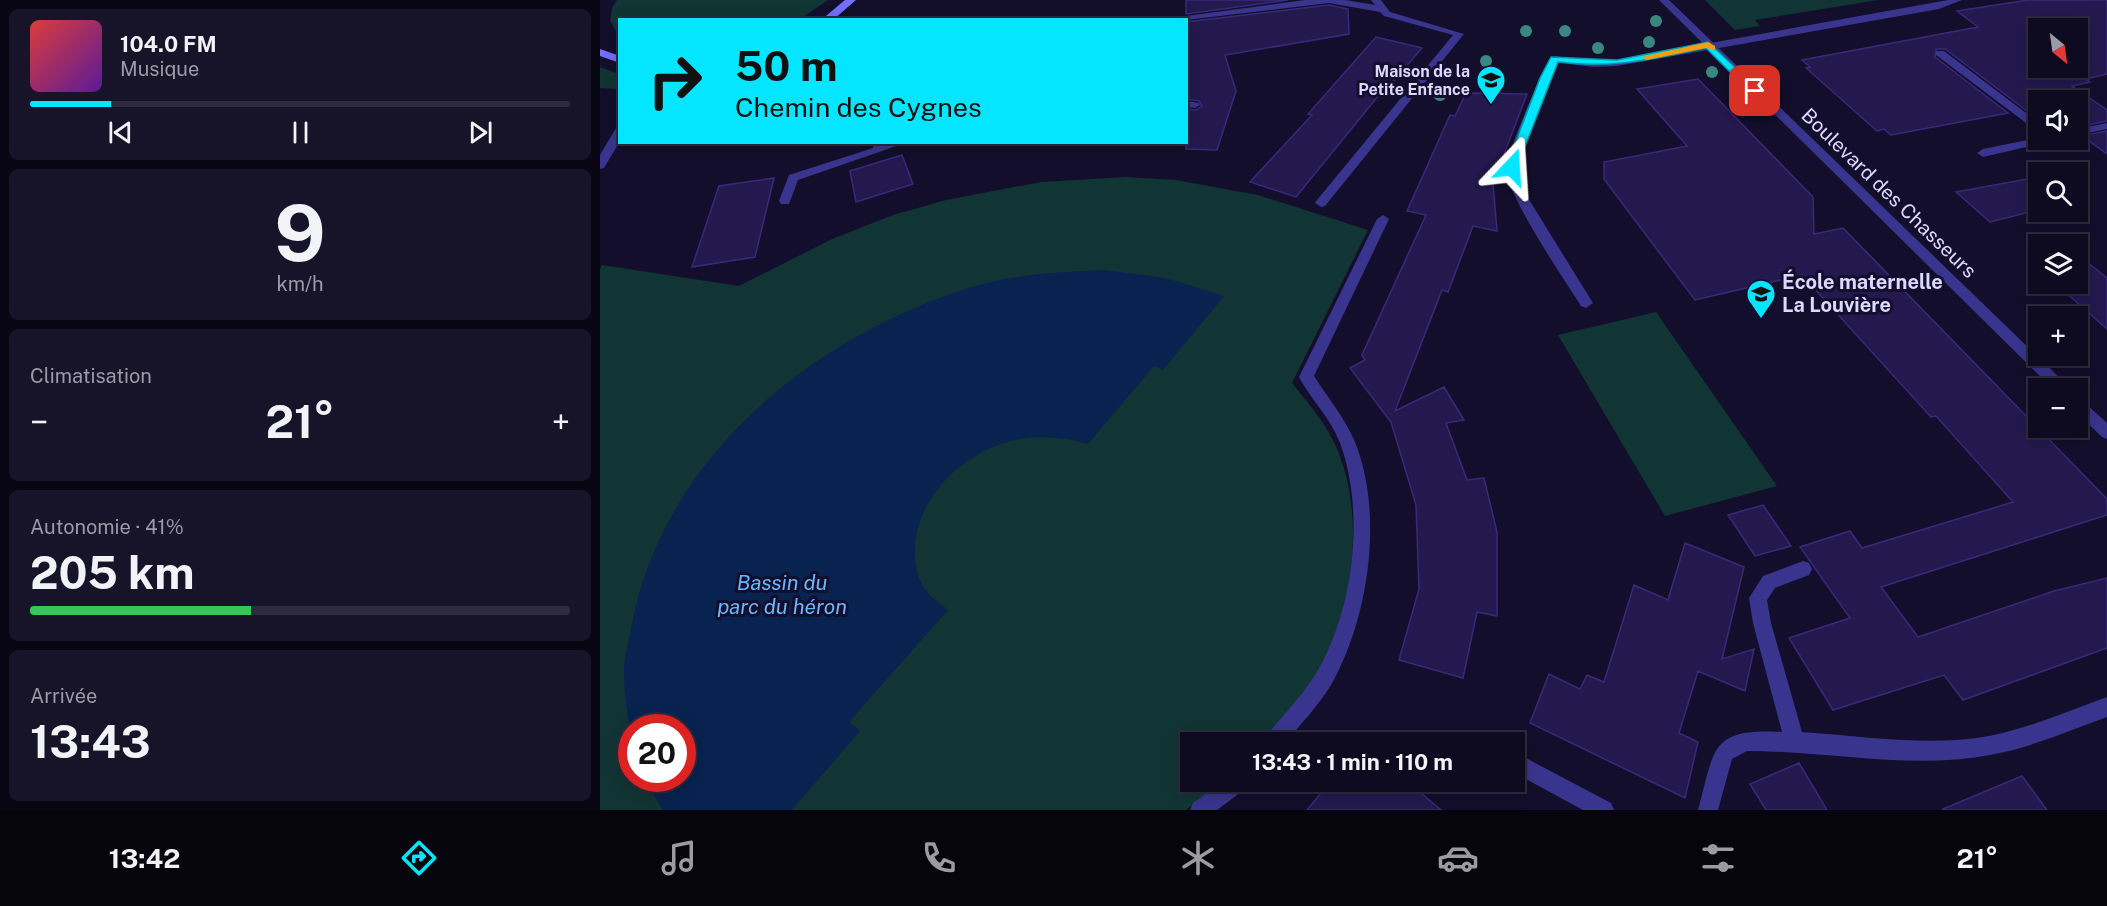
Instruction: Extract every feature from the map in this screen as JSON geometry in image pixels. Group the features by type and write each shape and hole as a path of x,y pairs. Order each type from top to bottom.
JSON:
{"main road":[{"path":"829,18 851,1"},
{"path":"600,52 618,59"}],"street":[{"path":"1178,18 1329,0 1378,4 1394,16 1459,34 1321,203"},
{"name":"Boulevard des Chasseurs","path":"1664,0 2051,378"},
{"path":"1586,303 1517,190 1512,167 1545,78 1555,59 1593,64 1617,63 1954,1"},
{"path":"1940,53 2028,119"},
{"path":"2088,130 2107,126"},
{"path":"600,167 618,134"},
{"path":"1983,153 2028,143"},
{"path":"600,167 622,144"},
{"path":"785,201 793,178 880,146"},
{"path":"1282,732 1329,670 1351,608 1360,561 1363,506 1348,442 1306,377 1383,219"},
{"path":"2088,415 2107,433"},
{"path":"1795,742 1762,623 1758,598 1769,582 1803,569"},
{"path":"1708,810 1728,749 1747,741 1925,750 1972,748 1999,744 2107,707"},
{"path":"1525,768 1604,810"},
{"path":"1200,810 1224,792"}],"green space":[{"path":"617,0 828,0 801,18 618,18 618,34 610,21 612,8"},
{"path":"1705,0 1878,0 1755,20 1760,26 1735,30"},
{"path":"600,67 618,74 618,89 600,88"},
{"path":"1126,177 1176,180 1258,195 1368,230 1292,383 1324,424 1334,442 1346,475 1351,500 1353,525 1350,575 1339,624 1319,673 1275,732 1180,732 1180,792 1210,792 1186,810 600,810 600,269 602,265 739,286 832,239 893,215 946,200 1041,182"},
{"path":"1656,312 1777,486 1665,516 1558,335"}],"water":[{"name":"Bassin du parc du héron","path":"1104,270 1166,278 1224,296 1163,370 1154,366 1088,444 1043,437 1009,441 966,462 939,487 921,518 916,536 915,559 924,588 948,610 849,722 860,731 792,810 662,810 653,792 696,792 696,714 627,714 624,687 625,663 631,628 648,567 675,510 710,459 753,413 801,372 854,338 911,310 969,288 1002,280 1053,273"}],"building":[{"path":"1186,0 1288,0 1186,14"},
{"path":"2028,0 2107,0 2107,74 2086,79 2090,82 2072,86 2078,90 2028,90 2027,111 1945,49 1936,49 1935,57 2008,113 1891,135 1884,129 1877,131 1806,68 1810,67 1802,60 1978,27 1957,11"},
{"path":"1329,5 1348,9 1349,34 1225,55 1236,91 1217,150 1186,149 1188,109 1196,110 1202,106 1199,101 1188,99 1188,22"},
{"path":"1376,37 1422,48 1386,90 1383,90 1296,197 1250,182 1312,115 1308,114"},
{"path":"1698,79 1813,197 1814,234 1843,228 2028,418 2028,438 2048,438 2107,499 2107,515 1881,587 1918,637 2054,591 2107,578 2107,648 1963,700 1944,675 1833,710 1789,638 1850,618 1800,547 1850,531 1862,548 2013,502 1936,416 1931,417 1802,275 1695,300 1604,179 1604,162 1687,146 1637,89"},
{"path":"1466,93 1527,94 1493,183 1497,231 1473,226 1448,292 1442,290 1395,411 1444,387 1464,420 1446,423 1467,480 1484,478 1497,532 1497,616 1477,612 1463,678 1399,660 1419,589 1416,505 1391,422 1350,368 1365,360 1362,355 1426,215 1407,211 1450,115 1455,116"},
{"path":"2088,97 2107,110 2107,121 2088,125"},
{"path":"2107,131 2107,154 2088,140 2088,135"},
{"path":"902,155 913,184 856,202 850,171"},
{"path":"774,178 755,257 692,267 719,186"},
{"path":"2028,179 2028,212 1990,222 1956,192"},
{"path":"2088,263 2107,278 2107,329 2088,312 2088,306 2081,306 2067,294 2088,294"},
{"path":"1763,505 1791,546 1755,556 1728,515"},
{"path":"1685,543 1744,567 1722,659 1754,649 1745,691 1698,671 1679,733 1698,742 1685,798 1530,723 1549,674 1580,689 1587,675 1604,682 1634,585 1668,600"},
{"path":"1799,763 1827,810 1766,810 1750,784"},
{"path":"2022,776 2047,810 1943,810 1943,809"},
{"path":"1322,792 1420,792 1441,810 1307,810"}],"slow traffic":[{"path":"1646,57 1708,45 1711,48"}],"place":[{"name":"Maison de la Petite Enfance","path":"1491,106"},
{"name":"École maternelle La Louvière","path":"1761,320"}],"route":[{"path":"1512,167 1545,78 1555,59 1593,64 1617,63 1708,45 1755,91"}]}
